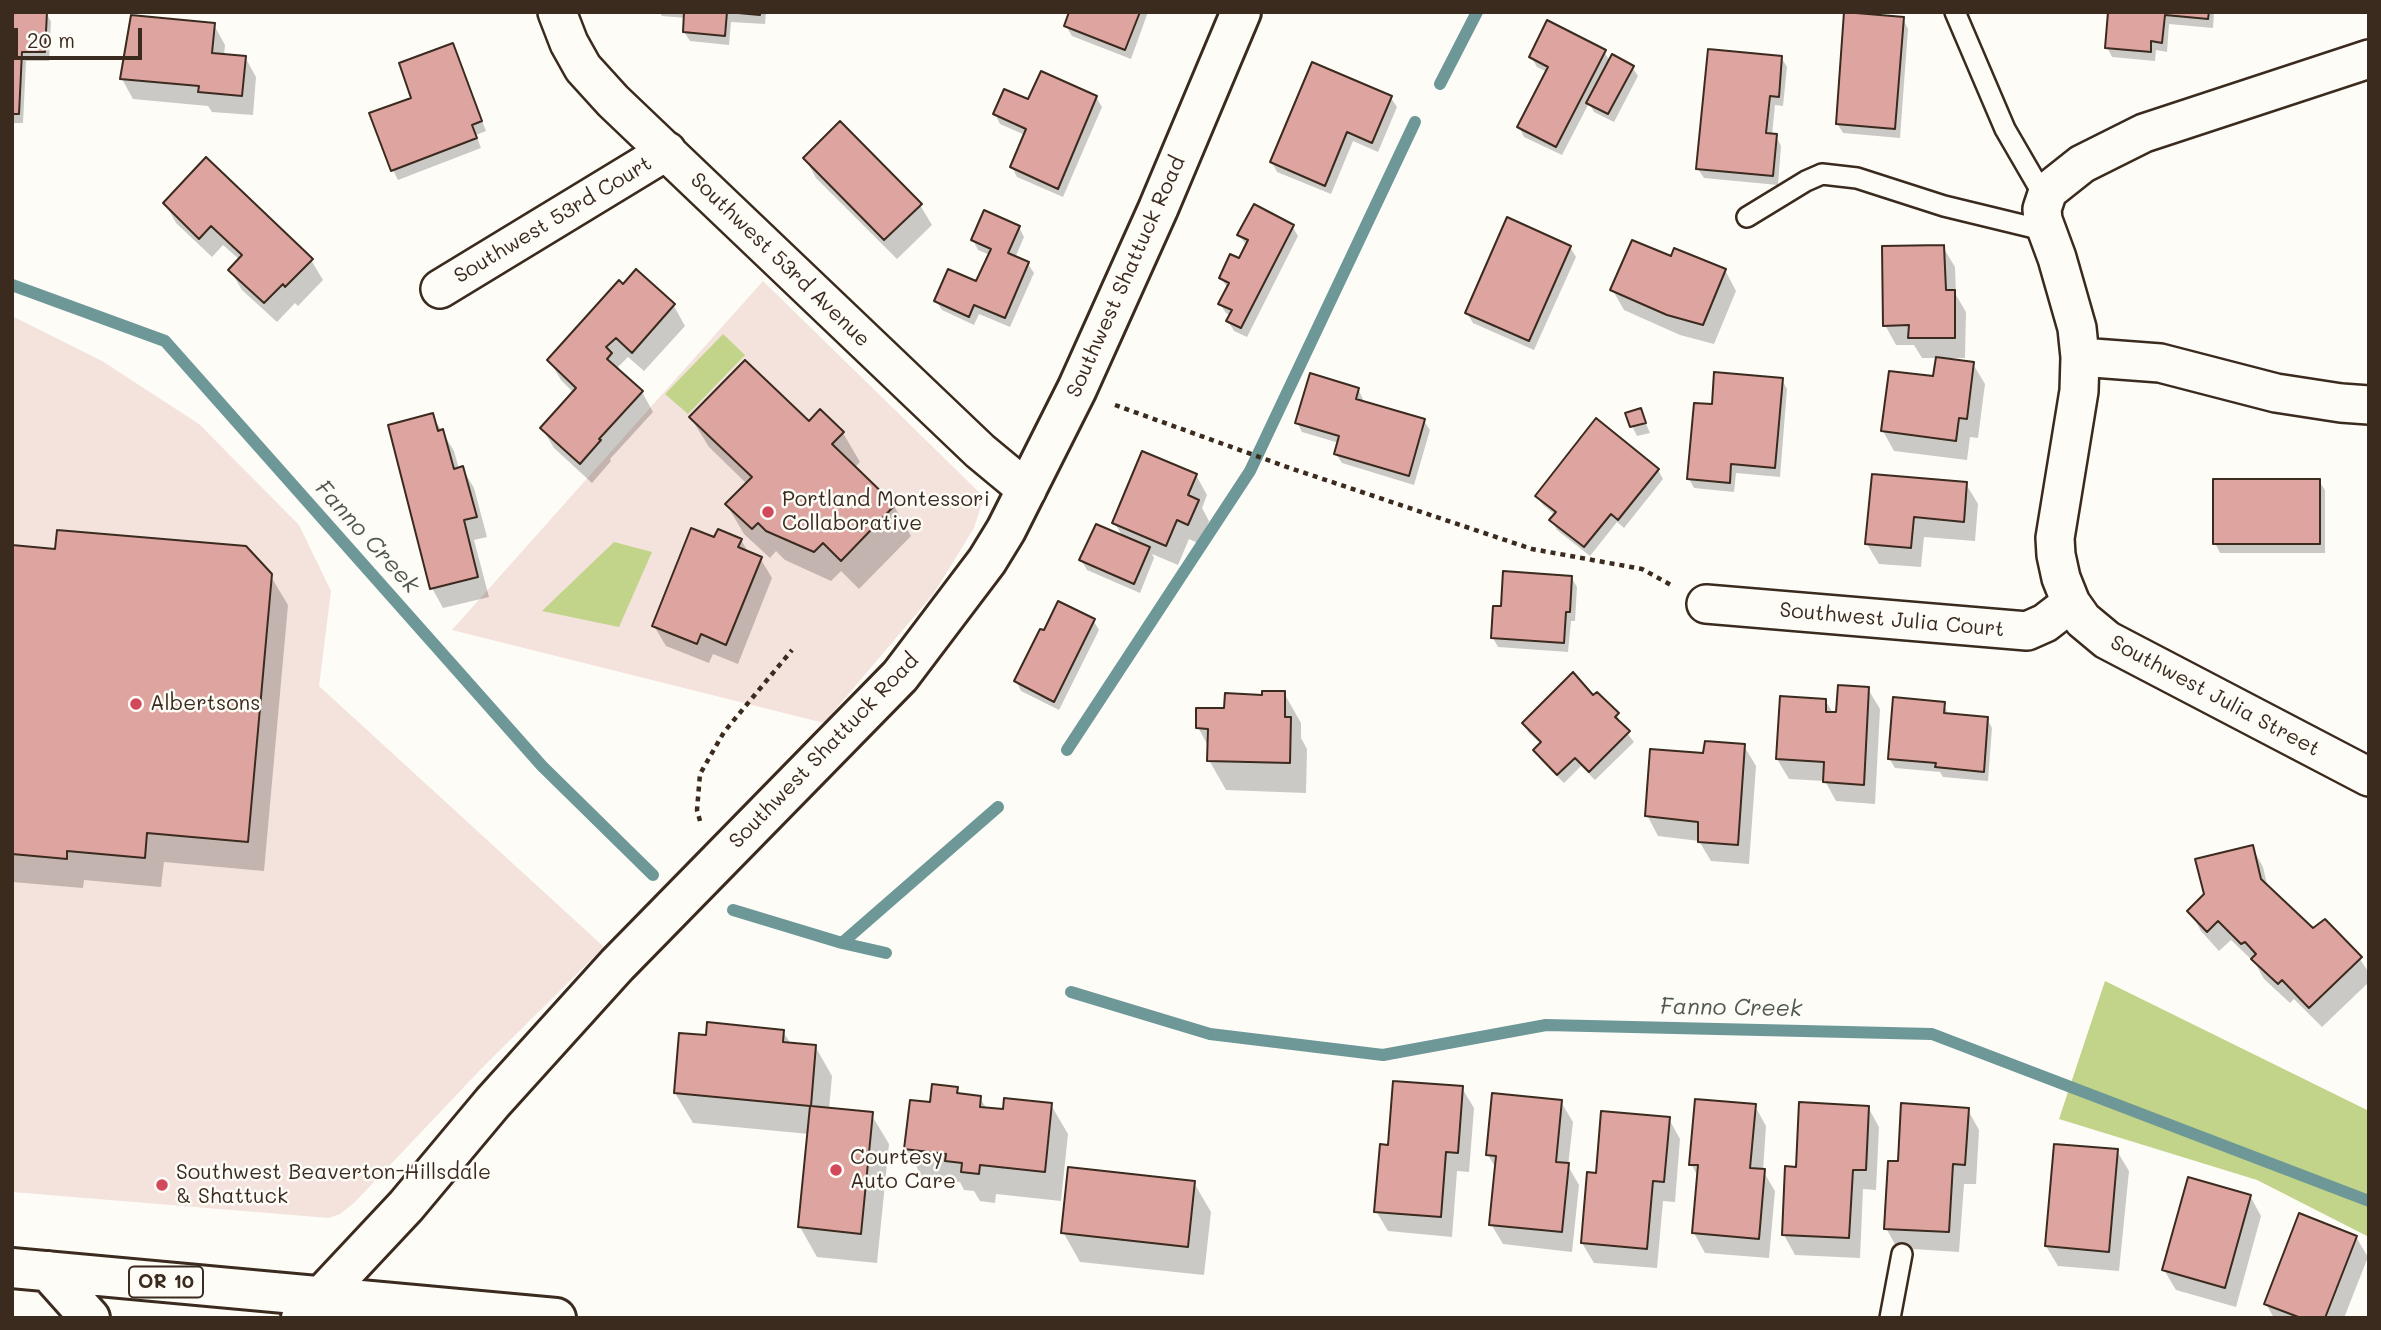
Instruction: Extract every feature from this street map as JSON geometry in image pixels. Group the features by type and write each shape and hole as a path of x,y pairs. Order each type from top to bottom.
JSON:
{"street":[{"name":"Southwest 53rd Avenue","path":"557,12 569,43 583,68 612,101 960,432 1027,489"},
{"name":"Southwest Shattuck Road","path":"310,1307 406,1206 493,1102 617,965 900,676 987,561 1077,389 1158,209 1241,12"},
{"path":"2071,603 2061,578 2055,538 2079,391 2080,357 2072,308 2046,215 2057,184 2082,164 2144,133 2369,59"},
{"name":"Southwest 53rd Court","path":"440,289 667,151"},
{"path":"2080,357 2160,363 2276,393 2369,405"},
{"name":"Southwest Julia Court","path":"1706,604 2027,631 2045,623 2071,603"},
{"name":"Southwest Julia Street","path":"2071,603 2083,620 2107,640 2369,777"},
{"path":"30,1270 90,1318"},
{"name":"OR 10","path":"30,1270 310,1307 556,1318"}],"lane":[{"path":"1955,12 2005,129 2046,215"},
{"path":"1748,217 1822,174 1857,178 1944,206 2046,215"},
{"path":"1889,1318 1902,1254"}],"path":[{"path":"1077,389 1114,405 1287,467 1532,549 1642,569 1706,604"},
{"path":"722,857 704,837 697,810 700,774 724,732 792,650"}],"shaded area":[{"name":"Portland Montessori Collaborative","path":"763,281 984,497 974,528 934,593 824,723 452,630"},
{"path":"12,316 102,361 199,424 299,525 331,591 319,686 604,947 481,1069 354,1203 340,1214 329,1218 12,1192"}],"green space":[{"path":"723,334 745,355 688,414 665,394"},
{"path":"614,542 652,552 619,627 542,611"},
{"path":"2105,981 2369,1111 2369,1237 2257,1180 2059,1119"}],"building":[{"path":"12,12 47,12 45,52 22,52 19,114 12,114"},
{"path":"684,12 727,12 725,36 683,32"},
{"path":"727,12 760,12 760,15"},
{"path":"1069,12 1140,12 1125,50 1064,26"},
{"path":"1844,12 1904,17 1895,129 1836,124"},
{"path":"2108,12 2209,12 2208,19 2165,15 2162,43 2151,41 2151,52 2105,48"},
{"path":"131,15 215,23 212,53 246,56 242,96 198,92 199,86 120,79"},
{"path":"1547,20 1606,50 1556,147 1517,127 1548,67 1529,57"},
{"path":"453,43 482,121 472,125 477,138 391,171 369,113 411,98 399,63"},
{"path":"1708,49 1782,56 1779,97 1770,96 1766,133 1777,134 1773,176 1696,169"},
{"path":"1612,54 1634,66 1608,114 1586,103"},
{"path":"1312,62 1392,96 1372,143 1347,132 1325,186 1270,162"},
{"path":"1041,71 1097,96 1058,189 1010,167 1026,129 993,114 1004,89 1028,99"},
{"path":"840,121 922,204 884,240 803,158"},
{"path":"206,157 313,259 285,287 283,284 264,303 228,270 242,255 211,226 199,239 163,203"},
{"path":"1254,204 1294,225 1241,328 1226,321 1232,310 1218,304 1229,283 1219,278 1230,254 1239,258 1248,240 1237,235"},
{"path":"984,210 1020,226 1008,253 1029,262 1005,318 974,305 969,317 934,301 948,269 976,281 991,249 971,240"},
{"path":"1507,217 1571,246 1529,341 1465,313"},
{"path":"1632,240 1671,256 1674,248 1726,269 1703,325 1667,315 1610,290"},
{"path":"1944,245 1946,290 1955,290 1955,338 1908,338 1909,325 1883,326 1882,246"},
{"path":"636,269 675,304 632,353 616,338 606,347 612,353 607,359 643,391 580,464 540,428 576,388 547,360 619,280 623,284"},
{"path":"1936,357 1974,362 1967,419 1959,418 1956,441 1881,431 1889,371 1933,376"},
{"path":"745,360 809,421 820,409 844,432 832,444 895,505 841,561 823,543 814,552 766,531 758,523 752,529 725,504 752,477 689,417"},
{"path":"1714,372 1783,378 1775,468 1731,464 1730,483 1687,479 1694,403 1712,404"},
{"path":"1310,373 1359,388 1356,399 1425,419 1409,476 1334,454 1339,436 1295,423"},
{"path":"1641,408 1646,423 1630,427 1625,413"},
{"path":"433,413 438,431 443,429 454,469 463,466 477,517 464,520 478,577 430,589 388,425"},
{"path":"1596,418 1659,469 1618,520 1611,514 1584,547 1549,520 1556,512 1535,496"},
{"path":"1142,451 1197,474 1188,495 1199,500 1188,525 1177,520 1166,546 1112,523"},
{"path":"1872,474 1967,482 1964,522 1914,517 1911,548 1865,544"},
{"path":"2213,479 2320,479 2320,544 2213,544"},
{"path":"1096,524 1150,547 1134,584 1079,560"},
{"path":"691,528 714,537 718,529 742,539 738,547 762,557 726,645 701,634 697,644 652,626"},
{"name":"Albertsons","path":"57,530 246,546 272,574 248,842 147,833 145,858 67,851 67,859 12,854 12,545 55,549"},
{"path":"1503,571 1572,576 1570,612 1566,612 1564,643 1491,638 1493,606 1501,606"},
{"path":"1058,601 1095,619 1054,702 1014,681 1040,629 1044,630"},
{"path":"1573,672 1593,695 1597,692 1619,713 1615,717 1630,731 1589,772 1575,758 1557,775 1533,750 1541,742 1522,723"},
{"path":"1838,685 1869,687 1864,785 1823,782 1824,762 1776,759 1780,696 1826,699 1826,712 1836,712"},
{"path":"1262,691 1285,691 1285,717 1291,717 1290,763 1207,761 1208,729 1196,728 1196,708 1224,708 1225,693 1262,695"},
{"path":"1893,697 1945,702 1944,713 1988,717 1984,772 1935,767 1936,763 1888,759"},
{"path":"1705,741 1745,744 1738,845 1698,842 1698,822 1645,816 1650,749 1703,753"},
{"path":"2253,845 2261,879 2313,928 2325,919 2362,957 2309,1008 2282,980 2278,984 2251,959 2256,954 2245,942 2241,944 2218,921 2207,932 2187,911 2204,894 2195,859"},
{"name":"Courtesy Auto Care","path":"707,1022 784,1030 783,1042 816,1045 811,1106 873,1112 861,1234 798,1227 810,1106 674,1093 679,1033 706,1035"},
{"path":"1393,1081 1463,1086 1458,1153 1446,1152 1441,1217 1374,1212 1380,1144 1388,1145"},
{"path":"932,1084 958,1087 957,1093 981,1096 980,1107 1003,1109 1004,1098 1052,1103 1045,1172 980,1165 979,1174 961,1172 962,1163 945,1161 946,1154 904,1149 910,1100 930,1102"},
{"path":"1492,1093 1562,1100 1556,1162 1569,1163 1562,1232 1489,1225 1496,1156 1486,1155"},
{"path":"1695,1099 1756,1104 1750,1168 1765,1169 1759,1239 1692,1233 1698,1165 1689,1165"},
{"path":"1799,1102 1869,1106 1866,1170 1853,1170 1849,1238 1782,1235 1785,1166 1796,1167"},
{"path":"1901,1103 1969,1108 1965,1165 1953,1164 1949,1232 1884,1229 1888,1161 1898,1161"},
{"path":"1601,1111 1670,1117 1664,1182 1653,1181 1647,1249 1581,1243 1587,1172 1596,1173"},
{"path":"2054,1144 2118,1149 2109,1252 2045,1246"},
{"path":"1068,1167 1195,1181 1188,1247 1061,1233"},
{"path":"2188,1177 2251,1195 2225,1288 2162,1270"},
{"path":"2299,1213 2357,1236 2325,1318 2301,1318 2264,1304"}],"waterway":[{"path":"1440,84 1477,12"},
{"path":"1067,750 1250,471 1415,122"},
{"name":"Fanno Creek","path":"12,285 165,341 542,766 653,875"},
{"path":"842,943 998,807"},
{"name":"Fanno Creek","path":"733,910 842,943 886,953"},
{"name":"Fanno Creek","path":"1071,992 1210,1034 1383,1055 1546,1025 1932,1034 2369,1201"}],"place":[{"name":"Portland Montessori Collaborative","path":"768,512"},
{"name":"Albertsons","path":"136,704"},
{"name":"Courtesy Auto Care","path":"836,1170"},
{"name":"Southwest Beaverton-Hillsdale & Shattuck","path":"162,1185"}]}
